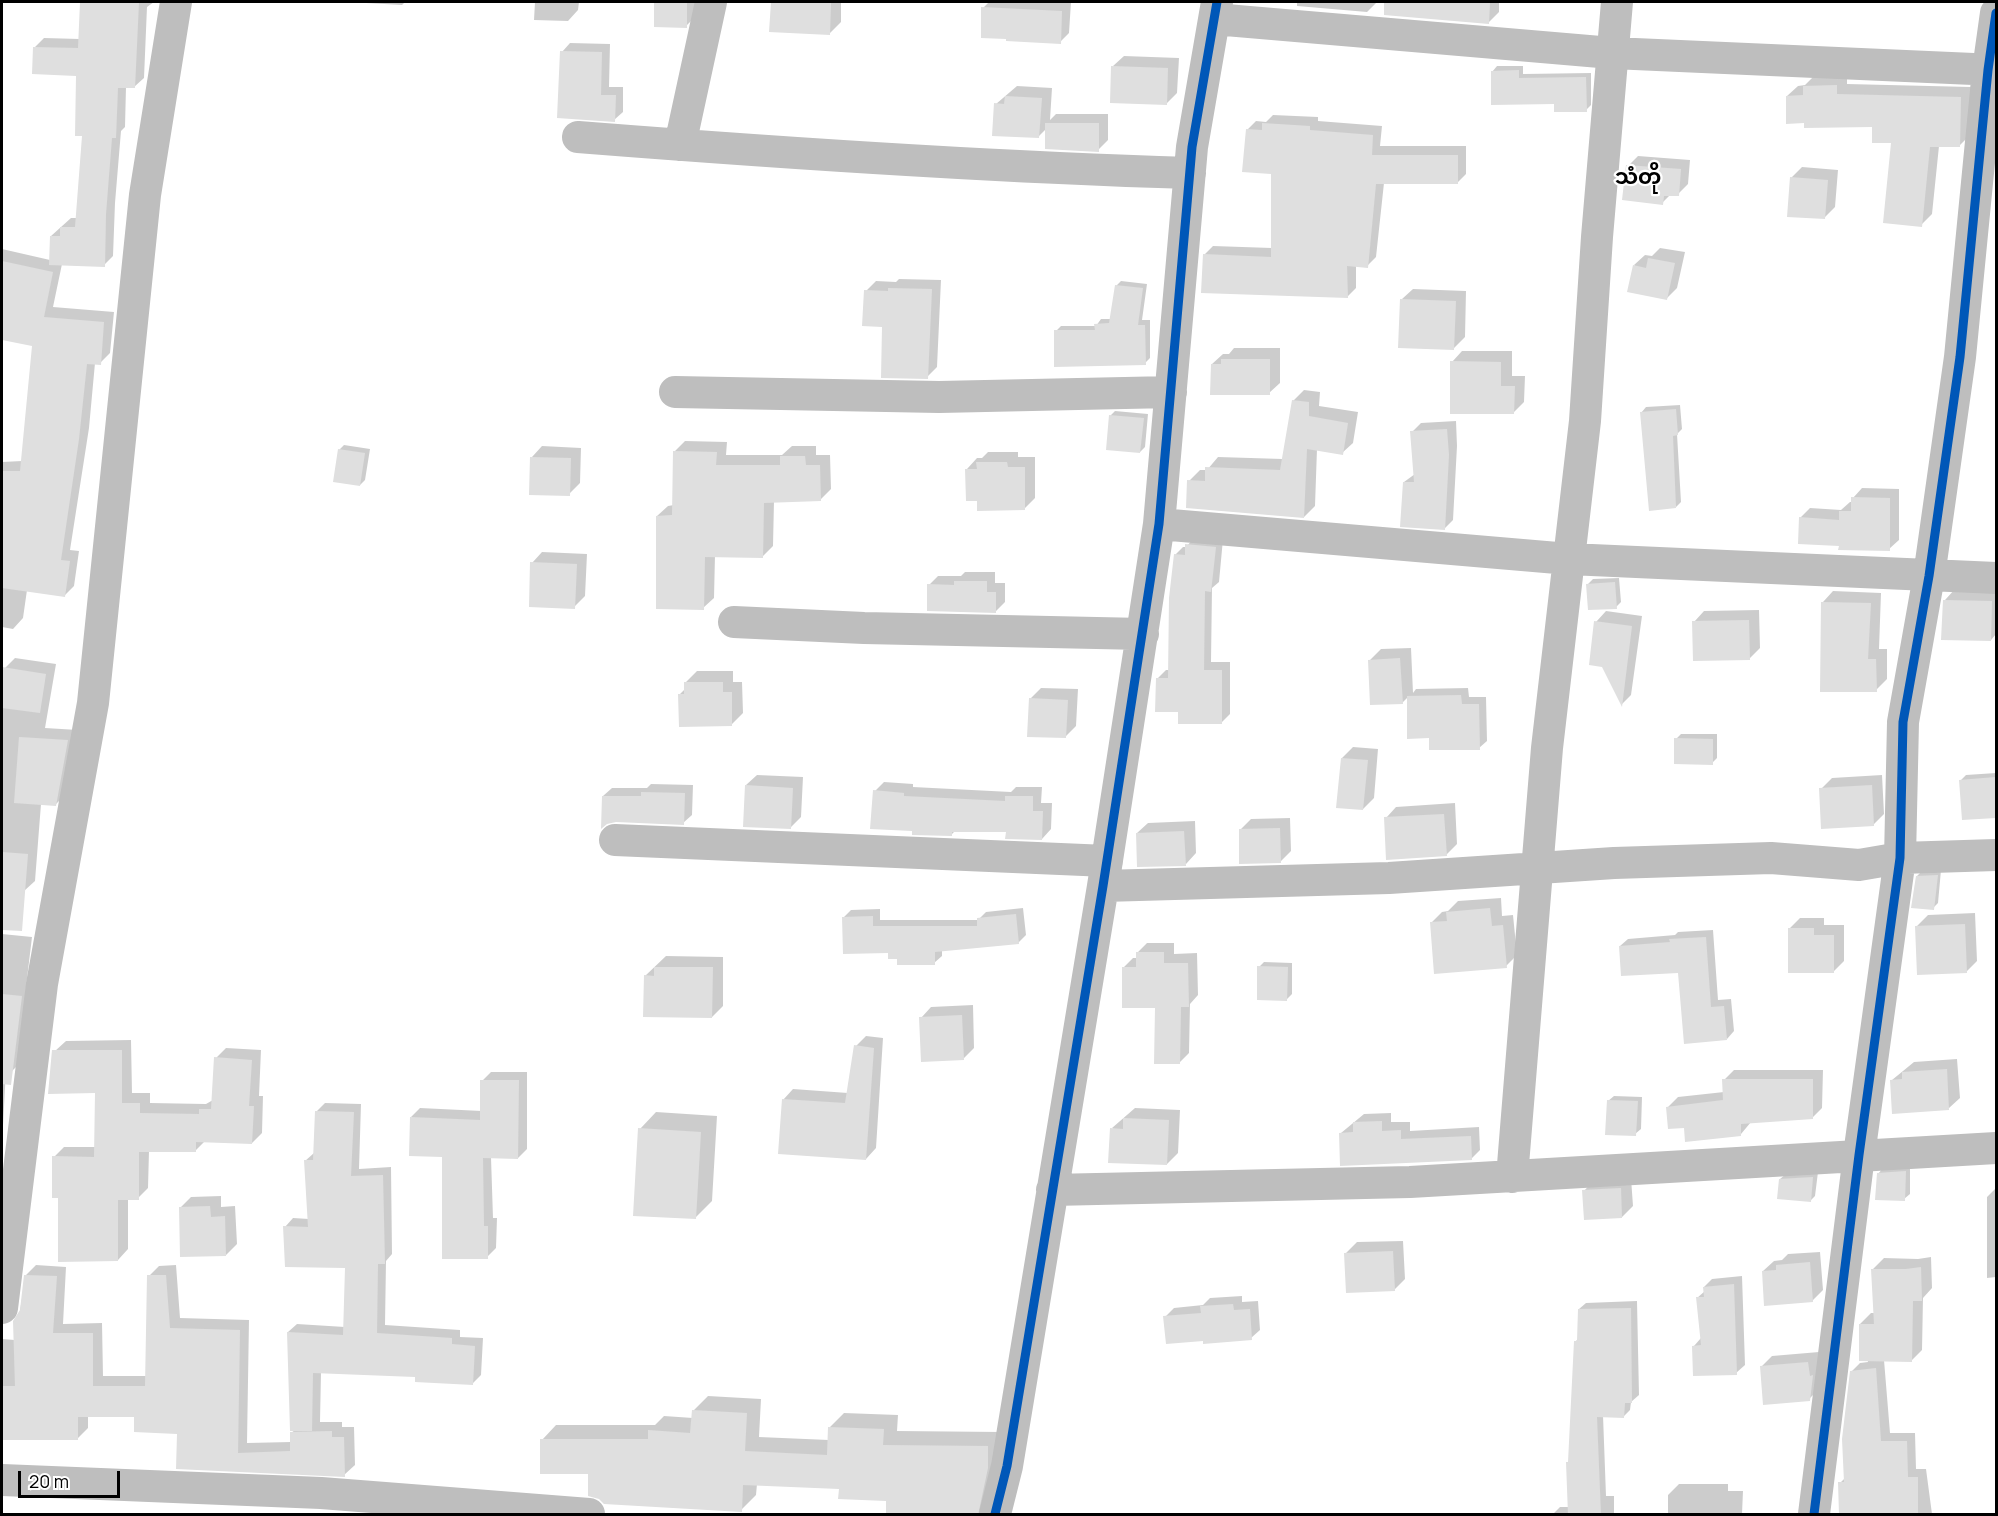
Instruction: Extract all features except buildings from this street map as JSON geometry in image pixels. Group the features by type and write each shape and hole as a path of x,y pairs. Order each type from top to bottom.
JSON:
{"street":[{"path":"2,1308 42,984 93,703 146,195 176,2"},
{"path":"680,145 711,2"},
{"path":"1512,1177 1547,748 1585,421 1597,237 1617,2"},
{"path":"995,1515 1007,1466 1160,524 1192,147 1216,10 1612,53 1992,70"},
{"path":"1814,1515 1858,1155 1900,858 1903,722 1929,576 1960,357 1992,70 1996,13"},
{"path":"578,137 758,152 1062,169 1190,173"},
{"path":"675,392 939,397 1171,392"},
{"path":"1160,524 1569,559 1996,578"},
{"path":"734,622 864,628 1143,634"},
{"path":"615,840 1105,873 1389,878 1614,863 1771,858 1858,865 1900,858 1996,855"},
{"path":"1052,1190 1410,1182 1996,1148"},
{"path":"2,1480 321,1494 589,1515"}],"cycle path":[{"path":"995,1514 1007,1466 1103,886 1159,524 1192,147 1217,2"},
{"path":"1814,1514 1859,1155 1900,858 1903,722 1929,576 1960,357 1988,70 1996,13"}],"district":[{"name":"သံတို","path":"1638,178"}]}
